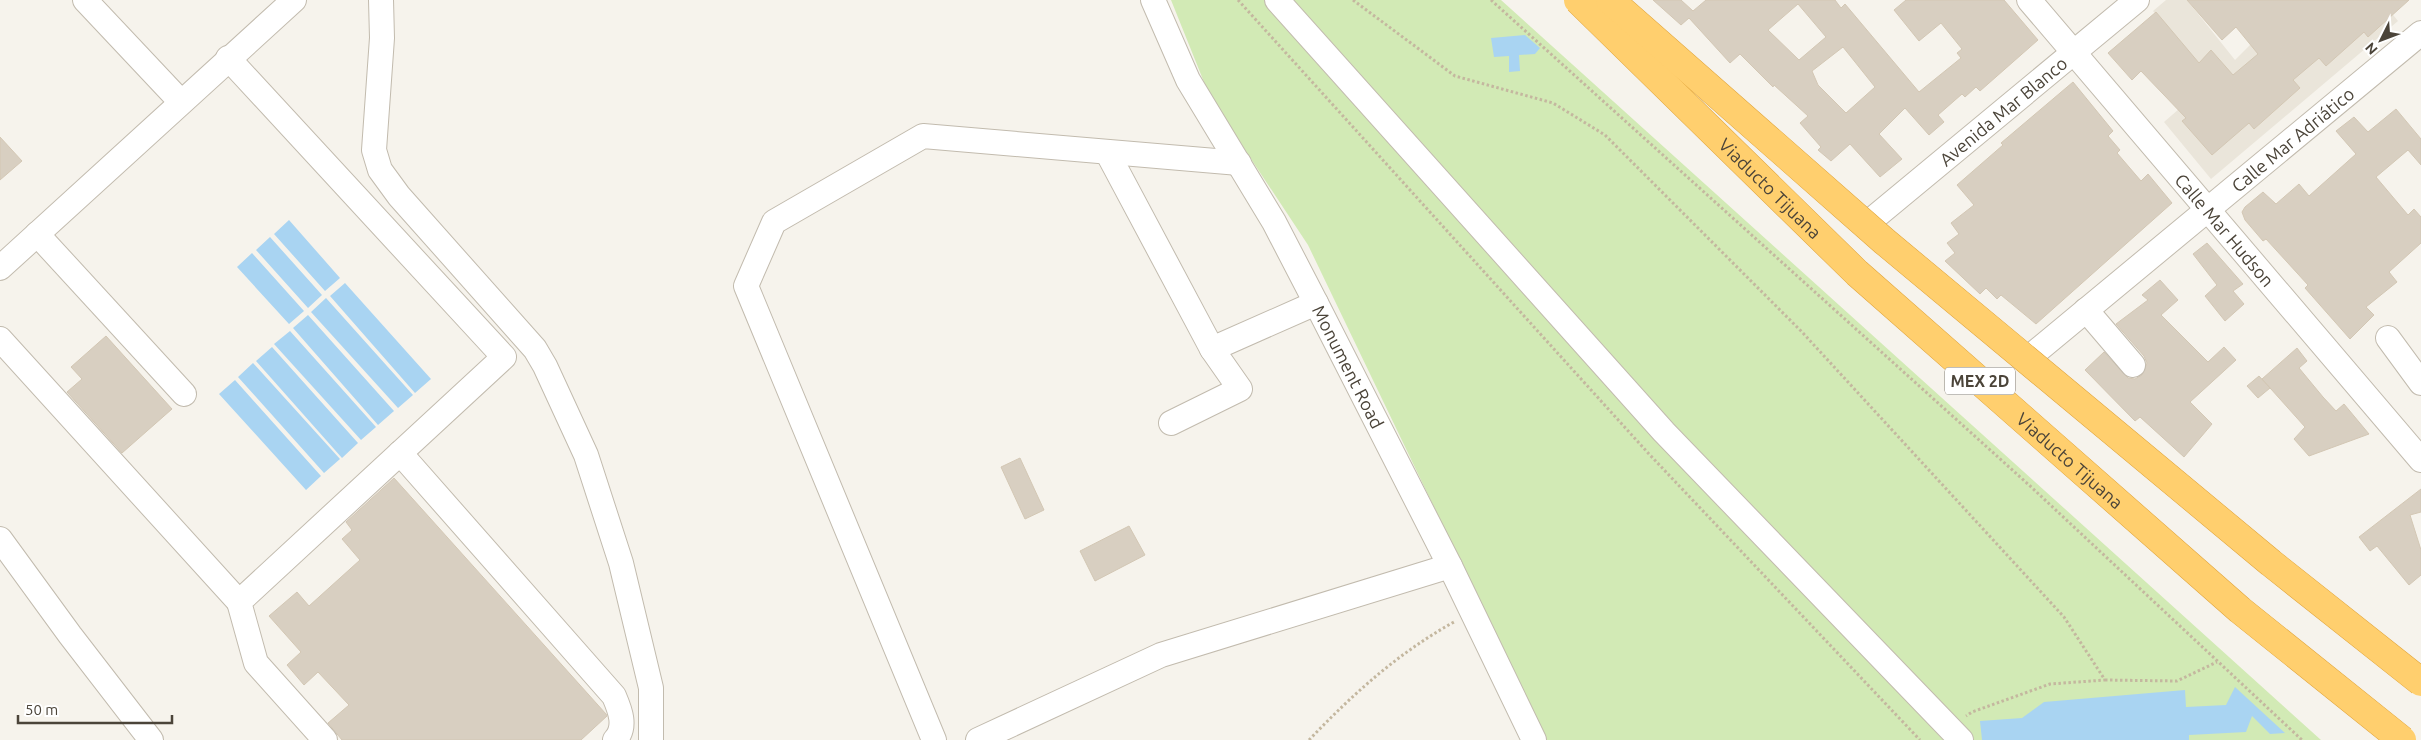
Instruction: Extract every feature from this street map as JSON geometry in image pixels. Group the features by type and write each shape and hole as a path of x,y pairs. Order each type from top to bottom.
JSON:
{"highway":[{"name":"Viaducto Tijuana","path":"1578,0 1857,273 2240,610 2402,740"},
{"name":"Viaducto Tijuana","path":"1610,0 1892,247 2264,556 2421,682"}],"street":[{"path":"85,0 181,102"},
{"path":"0,268 228,58 294,0"},
{"path":"381,0 382,38 374,150 380,170 400,196 535,349 545,366 586,455 621,563 651,688 651,740"},
{"name":"Monument Road","path":"1153,0 1188,80 1274,222 1316,303 1450,566 1534,740"},
{"path":"1277,0 1664,432 1948,736"},
{"name":"Calle Mar Hudson","path":"2028,0 2421,460"},
{"name":"Avenida Mar Blanco","path":"1869,222 1997,114 2074,54 2137,0"},
{"name":"Calle Mar Adriático","path":"2026,360 2206,209 2421,33"},
{"path":"228,58 504,357 239,602"},
{"path":"934,740 746,286 774,222 923,136 1239,163"},
{"path":"1107,152 1212,349 1240,389 1171,423"},
{"path":"37,234 184,394"},
{"path":"1212,349 1316,303"},
{"path":"2086,310 2133,365"},
{"path":"2388,338 2421,383"},
{"path":"0,339 239,602 256,662 326,740"},
{"path":"400,453 614,696 621,715 622,727 615,740"},
{"path":"0,539 150,740"},
{"path":"978,740 1161,656 1450,566"}],"path":[{"path":"1238,0 1649,454 1920,740"},
{"path":"1353,0 1455,76 1553,103 1605,135 1802,332 2057,610 2105,680"},
{"path":"1491,0 2029,485 2302,740"},
{"path":"1309,740 1351,696 1387,666 1428,636 1472,612"},
{"path":"1948,736 1972,712 2050,684 2105,680 2177,681 2217,662"}],"shaded area":[{"path":"2166,0 2187,0 2235,60 2254,41 2381,0 2398,21 2211,179 2164,122 2210,82 2153,11"}],"green space":[{"path":"1171,0 1501,0 2321,740 1546,740 1308,245 1210,97"}],"water":[{"path":"1525,35 1540,48 1535,54 1519,55 1520,71 1509,72 1509,56 1494,57 1491,38"},
{"path":"289,220 340,278 325,291 274,234"},
{"path":"270,237 322,295 308,308 256,250"},
{"path":"252,253 304,311 289,324 237,267"},
{"path":"345,283 431,379 415,393 330,296"},
{"path":"326,298 413,395 398,408 311,312"},
{"path":"308,315 394,411 378,425 293,328"},
{"path":"290,331 376,427 361,440 274,344"},
{"path":"272,347 358,443 342,458 256,361"},
{"path":"253,363 340,459 324,473 238,377"},
{"path":"235,380 321,476 306,490 219,394"},
{"path":"2235,687 2285,733 2270,734 2252,716 2246,732 2189,735 2189,740 1982,740 1980,721 2022,718 2044,702 2185,690 2186,707 2226,705"}],"building":[{"path":"1653,0 1681,0 1693,11 1706,0 1835,0 1841,8 1845,4 1919,92 1961,58 1957,53 1962,49 1941,23 1919,41 1894,10 1906,0 2004,0 2038,40 1980,91 1976,87 1965,97 1962,94 1938,115 1944,122 1929,135 1905,108 1879,134 1902,159 1880,177 1850,144 1831,161 1818,150 1821,147 1800,123 1808,116 1774,85 1773,87 1740,54 1730,63 1689,18 1681,25","holes":["1798,4 1826,37 1799,60 1768,30","1843,47 1875,87 1846,113 1818,85 1812,71"]},
{"path":"2187,0 2409,0 2368,37 2364,32 2326,66 2319,58 2293,80 2300,88 2254,129 2249,123 2212,155 2182,121 2186,118 2141,71 2132,80 2108,53 2156,12 2199,63 2211,50 2233,75 2258,54 2236,27 2222,40"},
{"path":"2073,82 2113,131 2108,136 2120,150 2117,153 2141,181 2148,174 2172,203 2036,324 2001,295 1997,299 1986,288 1980,294 1945,261 1955,253 1947,243 1959,234 1951,223 1974,205 1957,185 2003,145 2001,143"},
{"path":"2396,109 2421,139 2421,165 2408,150 2376,177 2408,215 2414,209 2421,217 2421,243 2389,272 2397,282 2366,307 2374,315 2350,339 2305,288 2308,285 2266,239 2263,241 2245,220 2242,212 2245,207 2263,192 2276,204 2299,184 2309,196 2356,154 2336,131 2354,117 2368,132"},
{"path":"0,137 22,161 0,180"},
{"path":"2207,243 2243,284 2233,291 2244,304 2225,321 2205,296 2217,285 2193,254"},
{"path":"2160,280 2178,300 2161,315 2208,362 2224,347 2236,360 2190,402 2212,424 2184,457 2140,417 2135,421 2085,370 2104,352 2128,378 2135,379 2142,375 2147,363 2144,356 2116,324 2148,300 2142,295"},
{"path":"106,336 172,409 122,453 67,392 82,379 71,367"},
{"path":"2297,348 2307,361 2299,368 2323,397 2336,411 2344,404 2369,434 2309,456 2294,439 2305,427 2262,379"},
{"path":"2259,376 2270,388 2258,398 2247,386"},
{"path":"1020,458 1044,510 1025,519 1001,467"},
{"path":"394,478 606,714 607,716 581,740 342,740 328,723 349,705 318,672 304,685 287,665 301,652 269,616 297,592 309,606 360,560 342,539 352,530 346,522"},
{"path":"2421,489 2421,512 2410,515 2421,550 2421,575 2409,585 2377,546 2370,551 2359,537"},
{"path":"1129,526 1145,555 1095,581 1080,551"}]}
